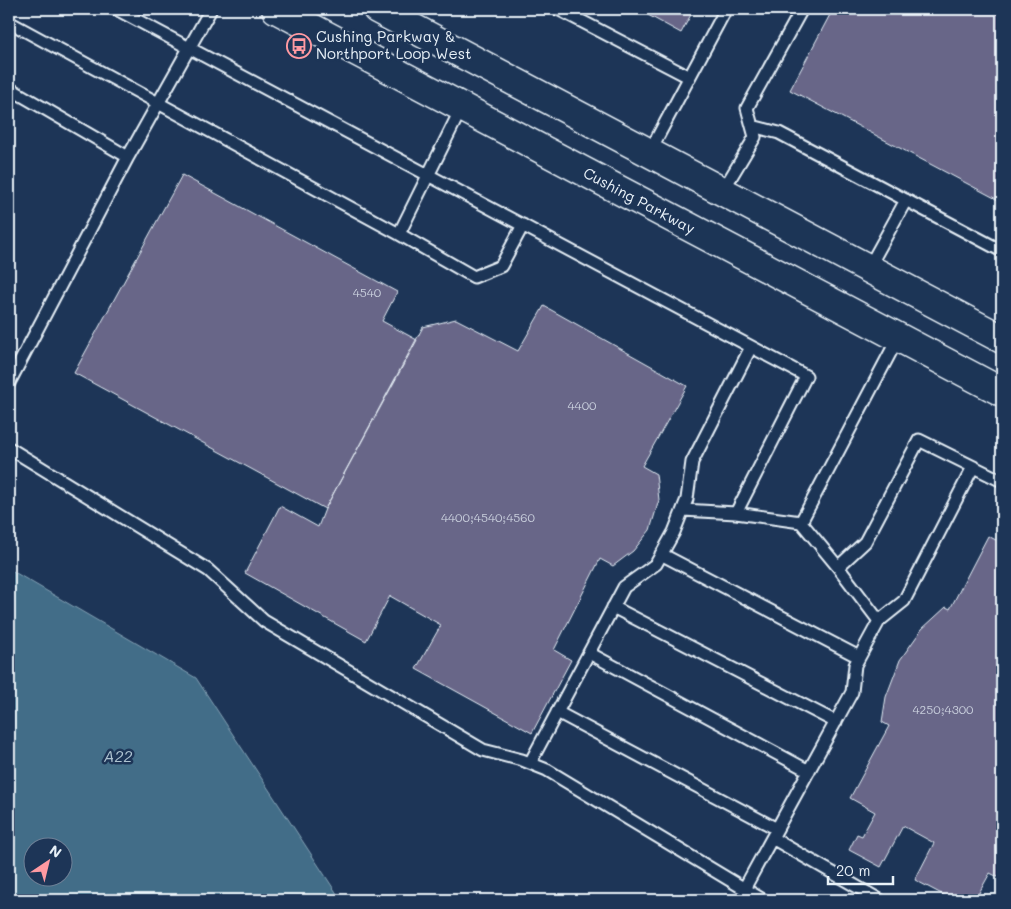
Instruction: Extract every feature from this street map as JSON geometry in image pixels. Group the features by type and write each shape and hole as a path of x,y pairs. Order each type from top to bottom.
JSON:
{"main road":[{"name":"Cushing Parkway","path":"276,9 1002,392"},
{"path":"377,9 1002,339"}],"lane":[{"path":"116,9 806,376 736,513"},
{"path":"10,380 128,158 211,9"},
{"path":"558,9 689,77"},
{"path":"649,153 726,9"},
{"path":"722,192 755,137 747,108 802,9"},
{"path":"9,22 474,276 501,266 523,225"},
{"path":"9,88 128,158"},
{"path":"400,234 462,107"},
{"path":"752,126 779,133 1002,251"},
{"path":"868,269 906,200"},
{"path":"801,522 898,338"},
{"path":"530,763 624,587 656,564 674,532 687,498 692,462 751,347"},
{"path":"838,568 864,542 919,440 1002,481"},
{"path":"9,448 208,570 264,621 483,750 530,763 547,770 763,900"},
{"path":"744,889 852,692 855,665 859,657 879,621 904,601 974,467"},
{"path":"683,510 736,513 801,522 879,621"},
{"path":"661,554 859,657"},
{"path":"613,607 836,722"},
{"path":"589,653 809,771"},
{"path":"557,712 775,833 880,900"}],"water":[{"name":"A22","path":"9,569 196,678 341,900 9,900"}],"building":[{"path":"637,9 694,9 681,33"},
{"path":"833,9 1002,9 1002,202 790,90"},
{"path":"182,175 397,292 382,321 417,340 325,509 74,373"},
{"path":"544,306 687,386 642,466 656,474 659,500 650,530 633,551 613,566 600,559 554,650 571,660 532,733 416,669 441,625 390,596 366,641 245,573 280,506 318,527 325,509 423,327 456,319 518,351"},
{"path":"988,536 1002,543 1002,879 990,873 975,900 953,900 915,880 934,843 903,826 881,867 849,850 857,834 862,836 875,812 850,798 889,726 882,722 886,697 900,660 922,629 946,607 950,609"}],"place":[{"name":"Cushing Parkway & Northport Loop West","path":"299,46"}]}
